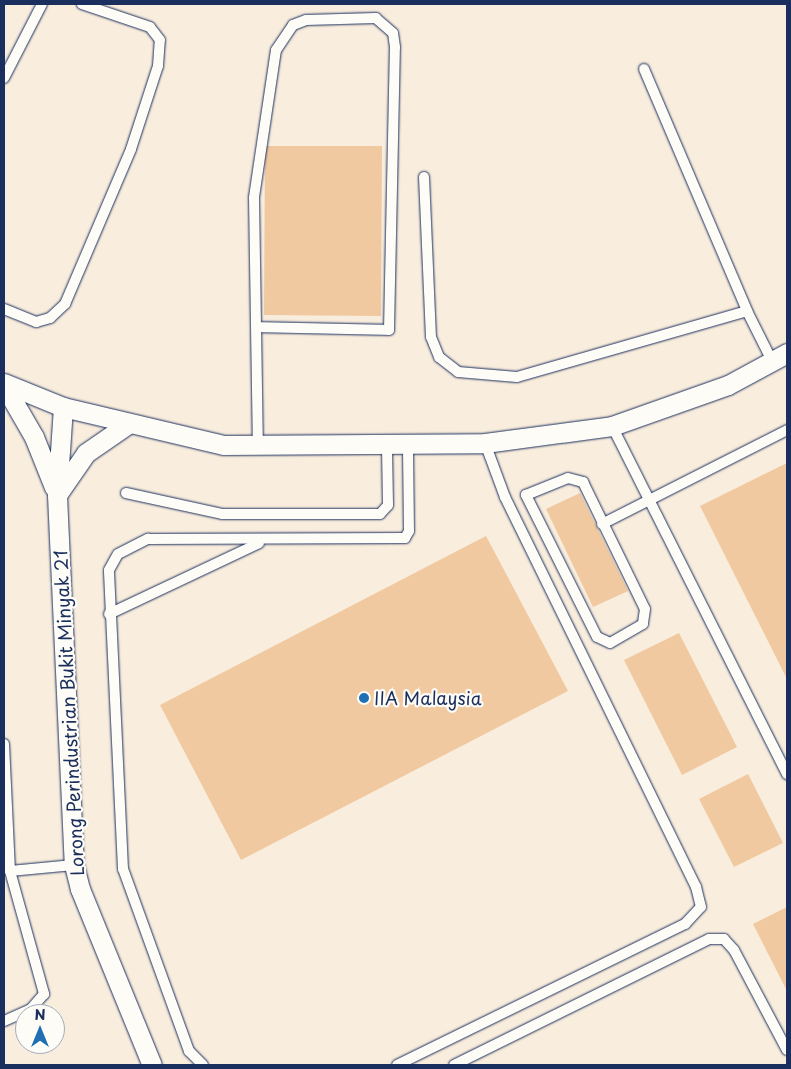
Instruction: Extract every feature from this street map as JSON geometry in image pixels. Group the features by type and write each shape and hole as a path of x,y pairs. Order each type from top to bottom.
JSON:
{"street":[{"path":"4,384 63,406 128,424 224,445 387,445 484,442 612,426 728,385 780,357"},
{"path":"4,384 34,436 57,495"},
{"name":"Lorong Perindustrian Bukit Minyak 21","path":"63,406 57,495 74,865 80,889 152,1065"},
{"path":"57,495 86,453 128,424"}],"lane":[{"path":"4,78 42,4"},
{"path":"4,310 36,322 50,318 65,304 131,149 158,66 160,40 150,27 82,4"},
{"path":"257,327 390,330 396,47 393,34 376,18 306,20 293,25 276,50 254,198 258,446"},
{"path":"644,70 747,311 780,357"},
{"path":"424,177 431,337 439,357 458,372 517,377 747,311"},
{"path":"612,426 787,774"},
{"path":"602,524 787,430"},
{"path":"397,1065 685,924 701,907 696,887 505,497 484,442"},
{"path":"203,1065 189,1051 123,869 109,614 109,570 118,554 132,544 169,539 263,541 405,538 409,531 408,444"},
{"path":"126,493 222,514 380,514 388,505 387,445"},
{"path":"575,478 583,482 602,524 646,614 639,627 610,643 597,637 528,500 528,491 575,478"},
{"path":"109,614 263,541"},
{"path":"4,744 10,871 44,994 31,1010 4,1021"},
{"path":"10,871 74,865"},
{"path":"454,1065 717,939 724,939 734,950 787,1050"}],"shaded area":[{"path":"4,4 787,4 787,1065 4,1065"}],"building":[{"path":"265,146 382,146 381,316 264,315"},
{"path":"787,463 787,679 700,506"},
{"path":"580,493 628,591 593,607 546,509"},
{"name":"IIA Malaysia","path":"486,536 568,691 241,860 160,705"},
{"path":"679,633 737,747 682,775 624,660"},
{"path":"748,774 783,843 734,867 699,799"},
{"path":"787,907 787,991 753,924"}],"place":[{"name":"IIA Malaysia","path":"364,698"}]}
